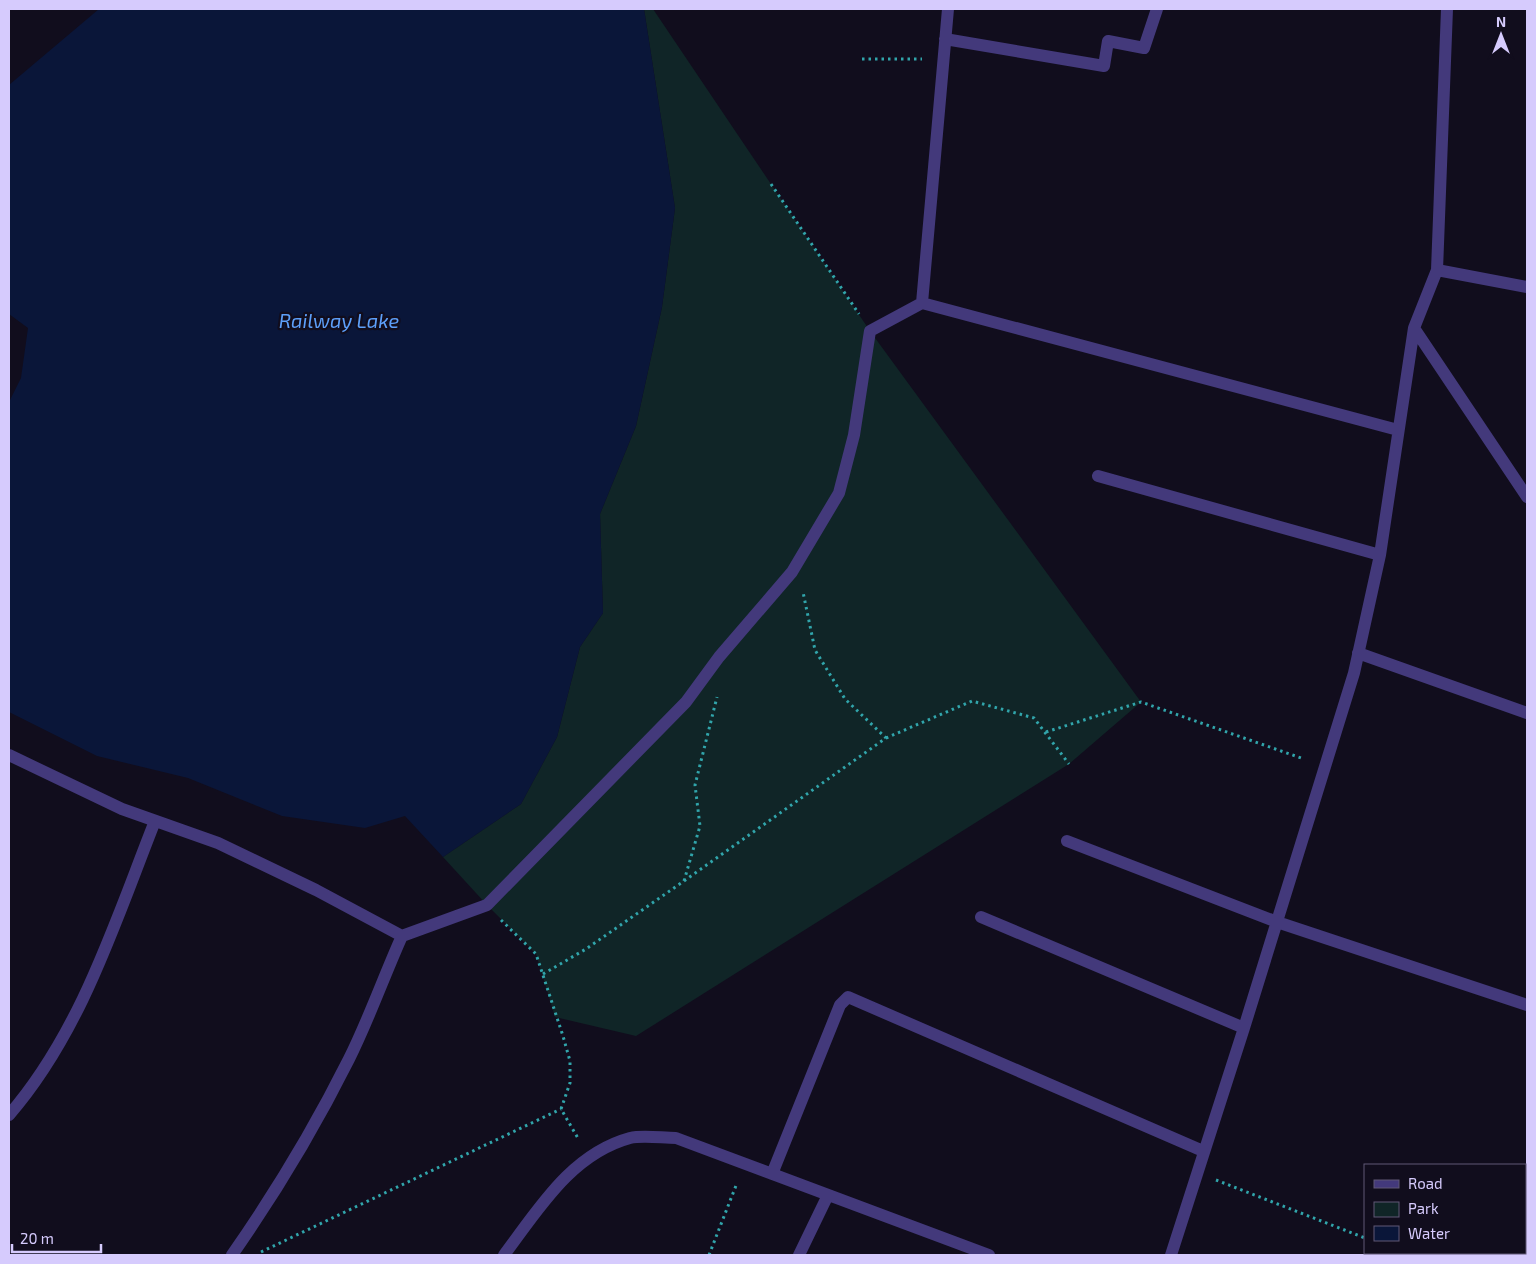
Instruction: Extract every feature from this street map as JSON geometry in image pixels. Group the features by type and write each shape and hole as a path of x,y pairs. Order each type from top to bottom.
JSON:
{"street":[{"path":"922,303 948,9"},
{"path":"945,39 1104,66 1108,41 1144,48 1157,9"},
{"path":"1171,1255 1326,767 1358,653 1380,555 1414,328 1437,270 1447,9"},
{"path":"1437,270 1527,287"},
{"path":"232,1255 264,1209 305,1142 350,1057 402,936 487,905 686,702 719,656 792,572 839,493 854,435 870,331 922,303 1398,430"},
{"path":"1414,328 1527,497"},
{"path":"1098,476 1380,555"},
{"path":"1358,653 1527,713"},
{"path":"9,754 122,809 218,844 316,890 402,936"},
{"path":"9,1115 22,1100 62,1041 99,961 154,821"},
{"path":"1067,840 1278,922 1527,1006"},
{"path":"981,917 1244,1028"},
{"path":"772,1174 840,1006 848,997 1203,1151"},
{"path":"504,1255 560,1181 589,1157 631,1138 676,1138 989,1255"},
{"path":"799,1255 828,1195"}],"path":[{"path":"862,60 943,58"},
{"path":"771,184 870,331"},
{"path":"792,572 801,580 815,650 845,699 886,738"},
{"path":"684,881 700,826 695,785 718,692"},
{"path":"542,974 586,949 886,738 972,701 1034,718 1069,764"},
{"path":"1046,732 1141,702 1326,767"},
{"path":"253,1255 561,1109 570,1083 570,1061 536,954 487,905"},
{"path":"561,1109 589,1157"},
{"path":"710,1255 744,1164"},
{"path":"1197,1173 1364,1238"}],"green space":[{"path":"644,9 653,9 870,331 1141,702 1069,764 636,1036 555,1017 536,954 443,857 521,804 557,737 580,647 603,613 600,514 636,426 662,307 675,208"},
{"path":"1527,1221 1527,1255 1447,1255 1526,1254"}],"water":[{"name":"Railway Lake","path":"99,9 644,9 675,208 662,307 636,426 600,514 603,613 580,647 557,737 521,804 443,857 405,816 365,828 282,816 188,778 97,756 9,712 9,402 21,378 28,328 9,314 9,85"}]}
